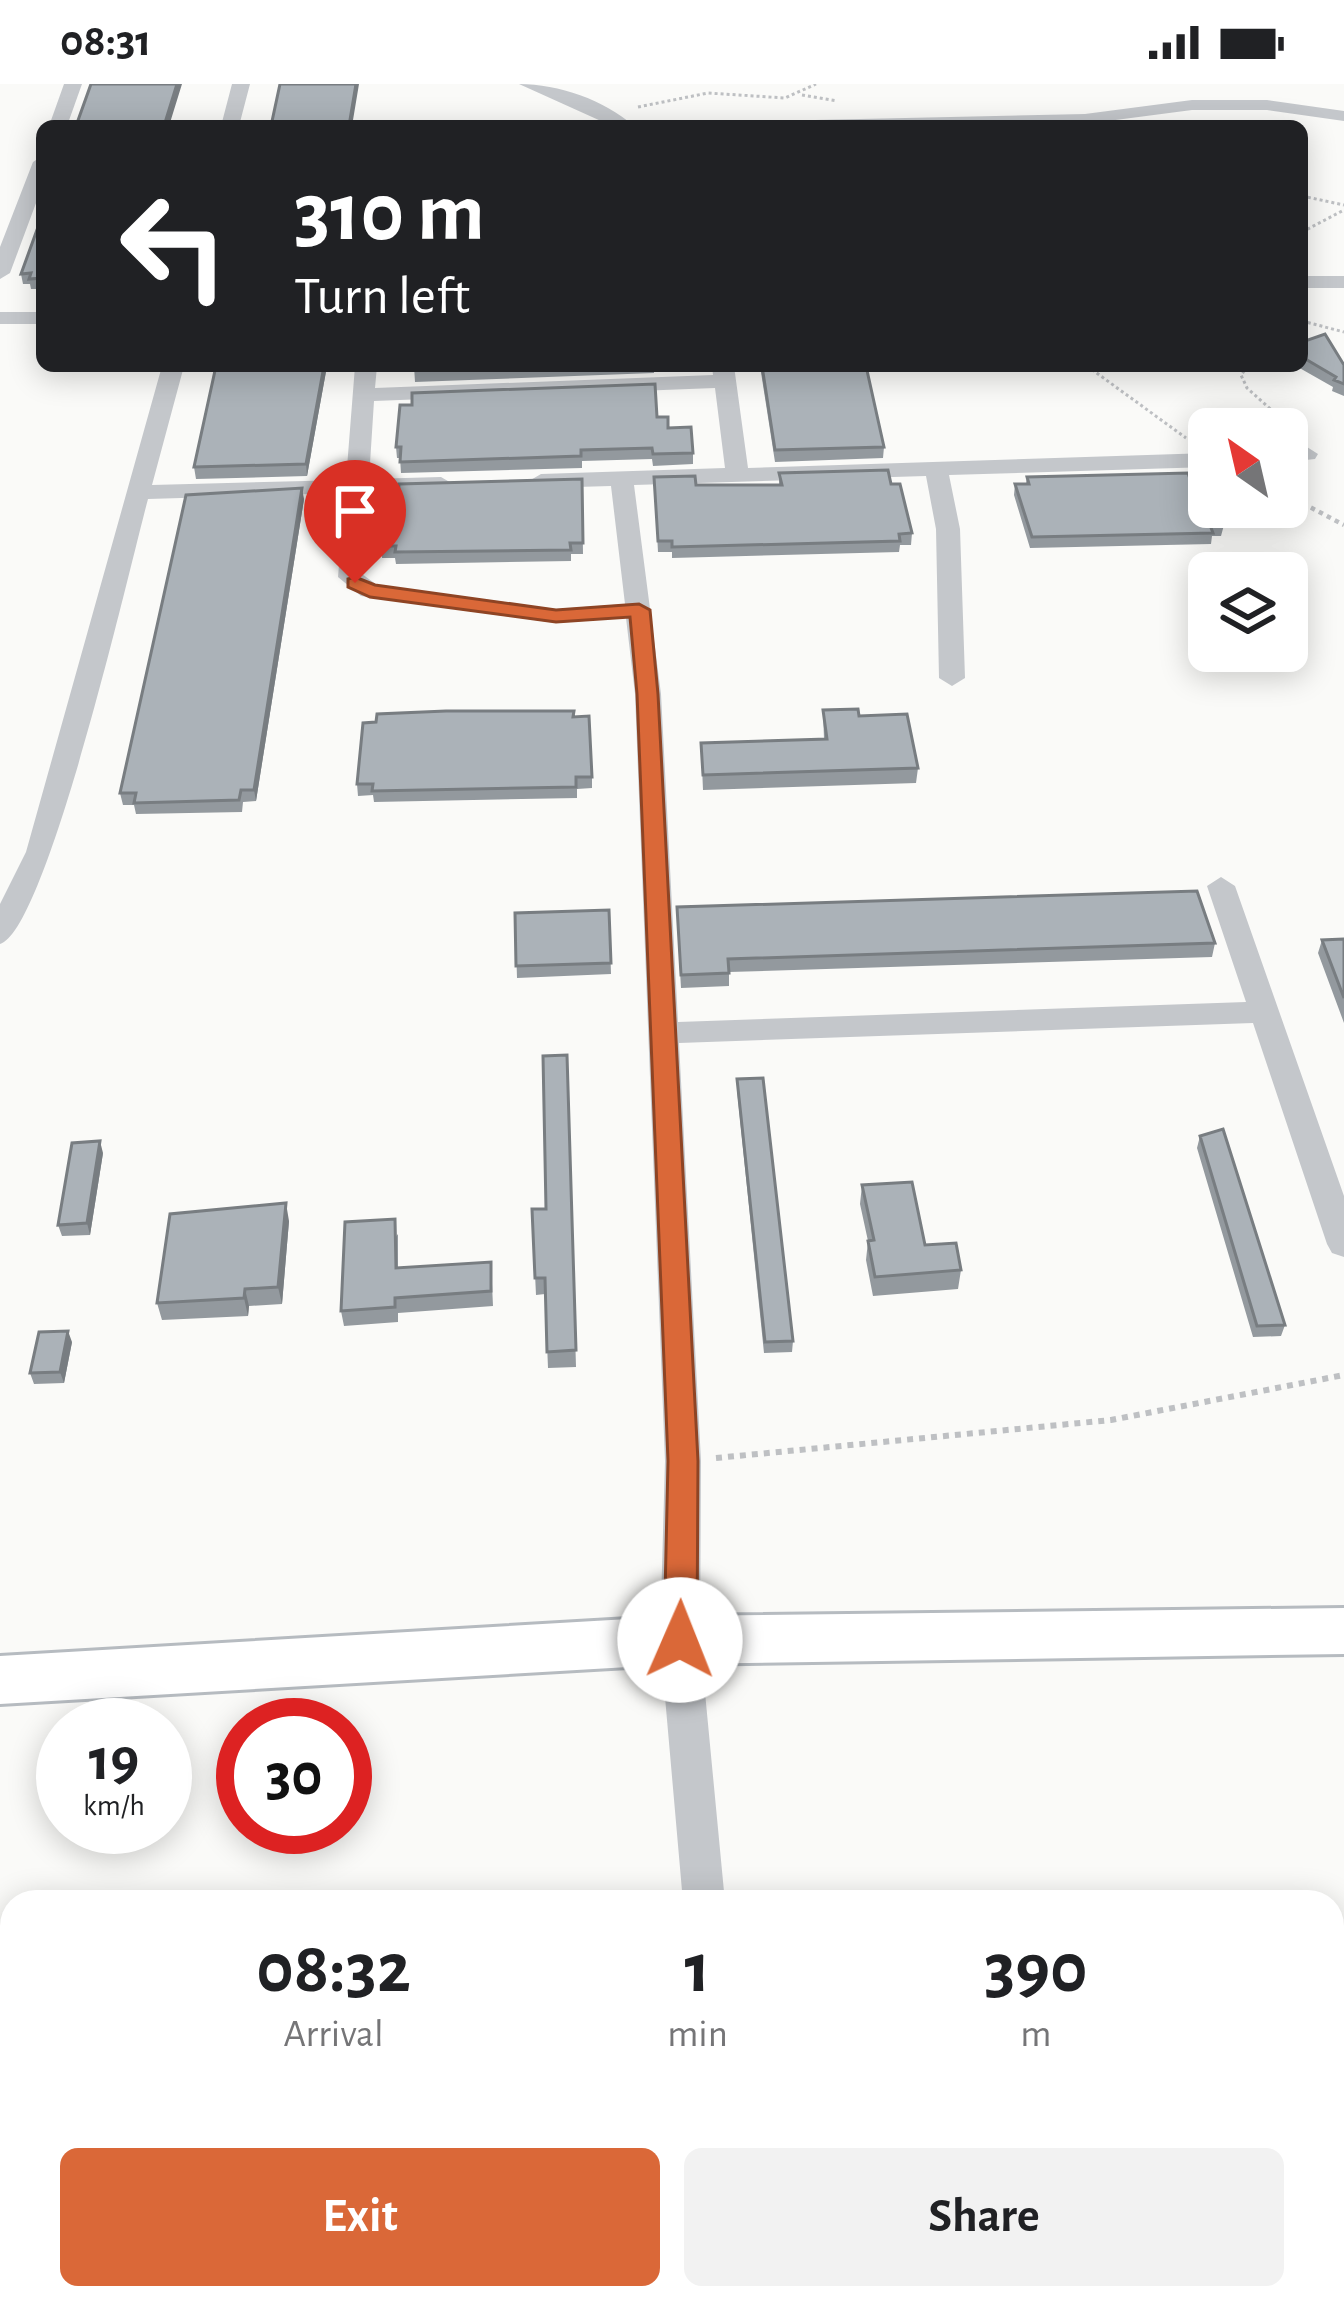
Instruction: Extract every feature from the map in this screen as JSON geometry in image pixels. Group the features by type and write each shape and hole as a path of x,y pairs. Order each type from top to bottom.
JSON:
{"street":[{"path":"60,120 73,84"},
{"path":"232,120 241,84"},
{"path":"528,84 615,120"},
{"path":"1040,120 1225,104 1344,116"},
{"path":"0,273 8,228 36,173"},
{"path":"1308,282 1344,281"},
{"path":"1308,297 1344,297"},
{"path":"0,301 36,300"},
{"path":"0,318 36,317"},
{"path":"0,934 40,852 171,372"},
{"path":"365,372 350,577 370,591 556,616 639,610"},
{"path":"362,395 724,373 737,472"},
{"path":"511,482 1188,461"},
{"path":"936,470 948,529 952,678"},
{"path":"622,479 639,610 665,1033 683,1461 680,1640 703,1890"},
{"path":"137,492 466,483"},
{"path":"1221,886 1344,1244"},
{"path":"665,1033 1263,1012"},
{"path":"0,1680 680,1640 1344,1631"}],"path":[{"path":"606,115 707,94 785,98 816,84"},
{"path":"1308,198 1344,207"},
{"path":"1308,228 1344,207"},
{"path":"1308,323 1344,332"},
{"path":"1095,372 1188,438"},
{"path":"1243,372 1247,388 1264,408"},
{"path":"1308,506 1344,525"},
{"path":"683,1461 918,1442 1226,1402 1344,1375"}],"building":[{"path":"91,84 177,84 166,120 78,120"},
{"path":"280,84 356,84 350,120 272,120"},
{"path":"36,233 36,278 29,279 31,273 21,274"},
{"path":"1325,334 1344,365 1344,384 1308,361 1308,340"},
{"path":"215,372 323,372 306,464 194,467"},
{"path":"763,372 867,372 884,447 775,450"},
{"path":"655,384 657,417 668,417 668,428 691,427 693,453 653,454 652,448 581,450 581,456 400,462 401,447 396,447 400,405 412,405 412,393"},
{"path":"888,470 891,484 900,484 912,533 899,534 900,541 672,547 672,541 658,541 654,477 695,476 696,485 782,485 779,473"},
{"path":"1188,473 1188,528 1211,528 1213,533 1032,537 1015,484 1029,484 1027,477"},
{"path":"582,479 583,543 570,543 571,550 395,552 396,546 381,546 385,499 398,498 399,484"},
{"path":"302,488 254,790 241,790 239,800 134,803 136,793 120,793 186,495"},
{"path":"858,709 859,716 907,714 918,768 703,775 701,743 827,739 823,710"},
{"path":"574,711 573,717 589,716 592,777 576,777 576,787 372,791 373,784 357,784 363,723 376,722 377,714"},
{"path":"1197,891 1215,943 728,959 729,973 681,975 677,907"},
{"path":"609,910 611,963 516,966 515,913"},
{"path":"1344,939 1344,998 1322,940"},
{"path":"567,1055 576,1350 547,1352 545,1278 535,1278 532,1209 546,1209 543,1056"},
{"path":"763,1078 793,1341 765,1342 737,1079"},
{"path":"1223,1129 1285,1325 1257,1326 1200,1136"},
{"path":"100,1141 87,1223 58,1225 72,1143"},
{"path":"912,1182 925,1245 956,1243 961,1270 875,1277 868,1241 874,1240 862,1185"},
{"path":"286,1203 278,1287 245,1289 244,1298 157,1303 170,1214"},
{"path":"395,1219 396,1268 491,1262 491,1291 395,1298 395,1307 341,1311 345,1222"},
{"path":"68,1331 60,1372 30,1373 39,1332"}],"route":[{"path":"355,583 370,591 556,616 639,610 648,694 683,1461 680,1640"}]}
